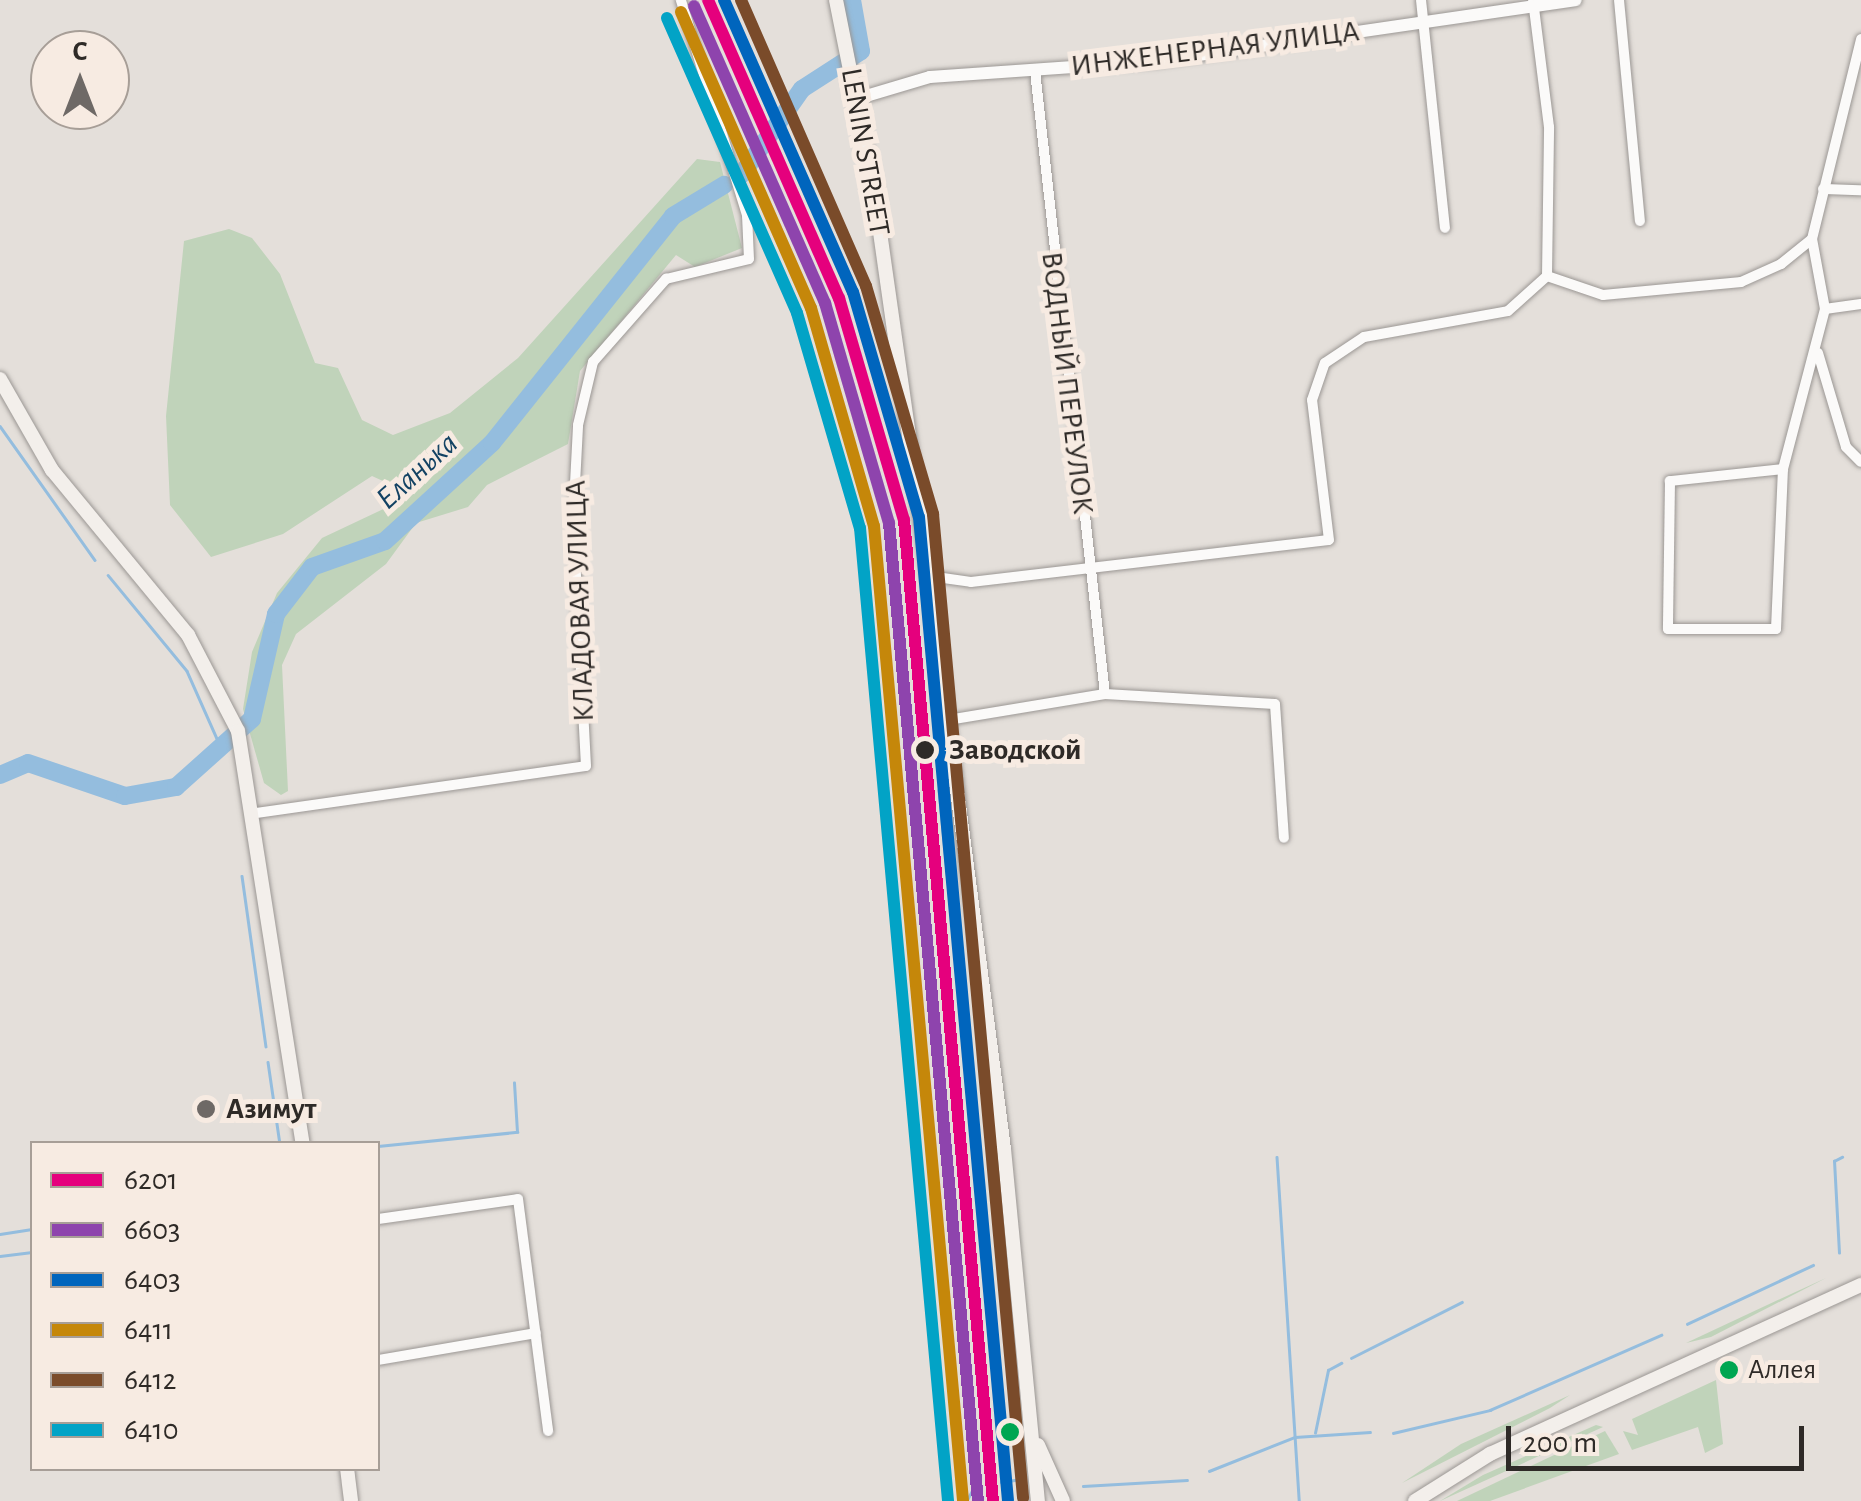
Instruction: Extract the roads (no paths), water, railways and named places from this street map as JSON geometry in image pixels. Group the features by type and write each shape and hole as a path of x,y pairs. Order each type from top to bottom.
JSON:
{"main road":[{"name":"LENIN STREET","path":"836,0 856,98 929,576 1034,1436 1037,1498"},
{"path":"0,379 52,470 188,635 226,702 247,762 256,813 303,1141"},
{"path":"1415,1501 1490,1454 1861,1285"},
{"name":"LENIN STREET","path":"1034,1436 1062,1501"},
{"path":"346,1471 351,1501"}],"street":[{"name":"КЛАДОВАЯ УЛИЦА","path":"256,813 586,766 573,522 578,425 594,362 666,279 749,259 747,216 680,0"},
{"path":"1421,0 1445,228"},
{"name":"ИНЖЕНЕРНАЯ УЛИЦА","path":"856,98 930,78 1034,72 1423,23 1534,2 1576,0"},
{"path":"1620,0 1640,221"},
{"path":"929,576 971,582 1328,540 1312,400 1325,363 1364,337 1508,311 1548,276 1549,127 1534,2"},
{"path":"1783,469 1670,482 1668,629 1776,629 1783,469 1825,310 1812,238 1857,76 1861,39"},
{"name":"ВОДНЫЙ ПЕРЕУЛОК","path":"1034,72 1105,694"},
{"path":"1824,189 1861,190"},
{"path":"1548,276 1603,295 1741,282 1812,238"},
{"path":"1825,310 1861,304"},
{"path":"1817,352 1846,447 1861,462"},
{"path":"948,720 1105,694 1275,704 1284,838"},
{"path":"380,1219 518,1199 548,1431"},
{"path":"380,1360 536,1333"}],"waterway":[{"name":"Еланька","path":"742,174 802,89 861,51 852,0"},
{"name":"Еланька","path":"0,775 28,763 125,796 176,787 252,719 276,614 312,567 385,541 492,443 673,216 724,185"},
{"path":"0,426 95,560"},
{"path":"108,575 187,671 218,741"},
{"path":"939,790 1009,1501"},
{"path":"242,876 266,1046"},
{"path":"928,910 975,1486 967,1501"},
{"path":"268,1062 280,1141"},
{"path":"380,1146 517,1132 514,1083"},
{"path":"1277,1157 1299,1501"},
{"path":"1839,1253 1834,1161 1842,1157"},
{"path":"0,1234 30,1229"},
{"path":"0,1256 30,1252"},
{"path":"1687,1324 1813,1265"},
{"path":"1351,1358 1462,1302"},
{"path":"1393,1433 1490,1410 1661,1335"},
{"path":"1315,1433 1328,1370 1341,1363"},
{"path":"1209,1471 1295,1437 1370,1432"},
{"path":"1001,1482 1016,1480"},
{"path":"1083,1486 1187,1480"}],"place":[{"name":"Заводской","path":"925,750"},
{"name":"Азимут","path":"206,1109"},
{"name":"Аллея","path":"1729,1370"}]}
